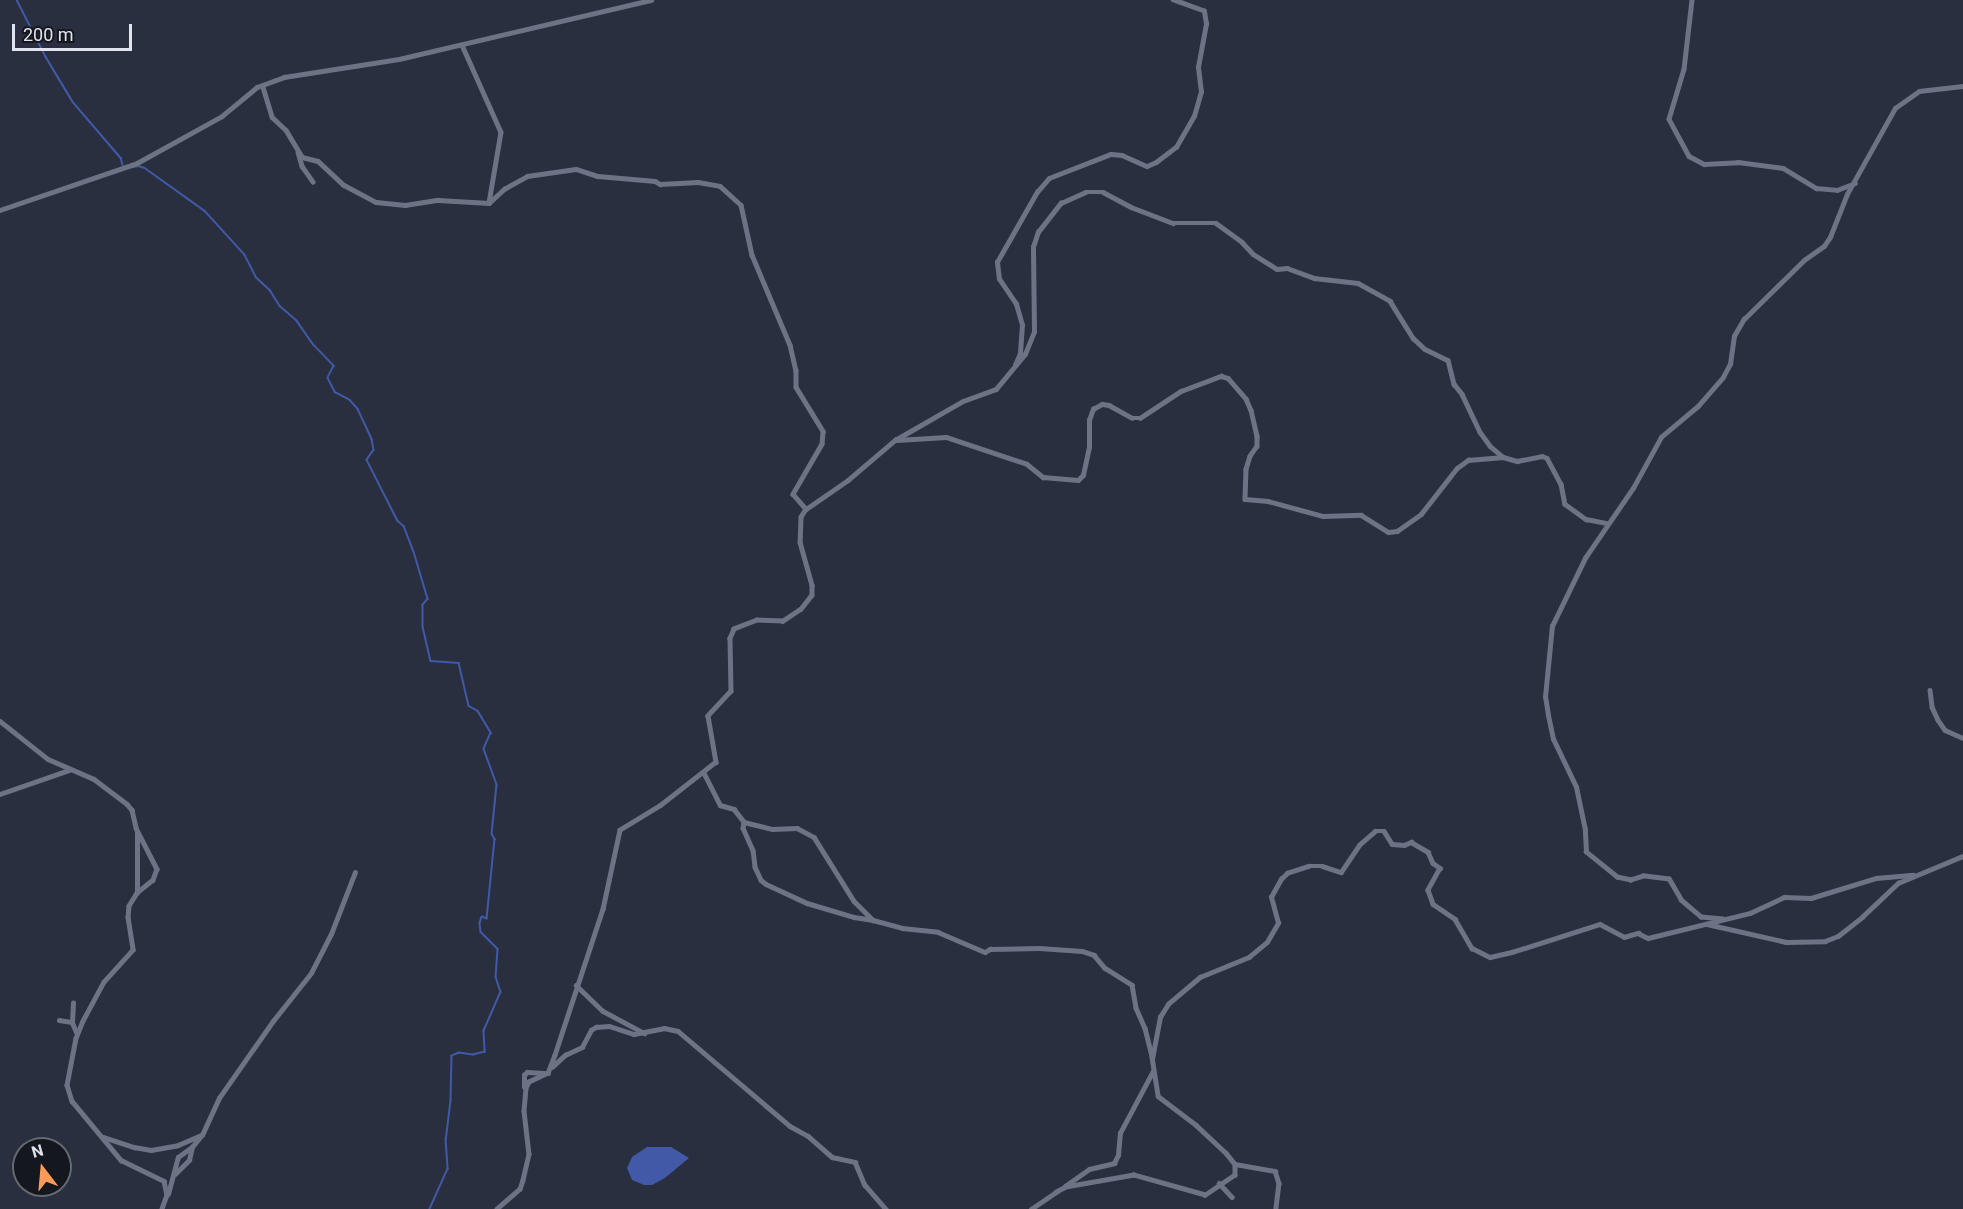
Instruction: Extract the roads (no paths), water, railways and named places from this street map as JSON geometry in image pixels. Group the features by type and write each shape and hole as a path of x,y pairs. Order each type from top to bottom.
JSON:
{"street":[{"path":"0,210 136,164 222,116 257,87 284,77 399,59 651,0"},
{"path":"1014,368 1020,353 1022,325 1016,304 999,279 997,262 1037,192 1050,178 1111,154 1122,154 1147,166 1156,162 1176,147 1194,116 1201,92 1198,76 1205,37 1204,11 1173,0"},
{"path":"1692,0 1684,69 1669,119 1689,156 1704,164 1738,162 1783,168 1816,188 1837,190 1855,183"},
{"path":"462,45 501,135 489,203"},
{"path":"1723,919 1701,917 1681,900 1669,879 1643,876 1631,879 1617,877 1586,852 1585,830 1576,787 1553,740 1545,697 1549,638 1552,626 1585,558 1633,488 1661,437 1698,406 1724,377 1730,364 1734,336 1744,319 1804,260 1824,246 1830,237 1847,194 1895,108 1919,91 1963,86"},
{"path":"257,87 263,87 272,117 286,130 302,158 318,161 344,185 376,202 405,205 438,200 489,203 504,189 527,176 576,169 597,176 655,181 660,184 715,184 737,200 742,208 752,255 790,345 796,370 796,387 824,430 823,440 814,460 793,494 806,509"},
{"path":"298,152 299,161 313,182"},
{"path":"548,1072 603,909 620,830 652,812 704,773 716,760 708,730 709,713 723,702 731,691 732,631 740,625 757,620 783,621 801,609 812,596 812,585 800,543 801,517 806,509 848,480 895,440 963,401 996,389 1025,354 1034,332 1033,247 1038,232 1061,203 1086,192 1103,192 1131,207 1173,223 1216,224 1242,242 1253,254 1277,269 1287,268 1314,278 1358,283 1390,301 1413,338 1425,349 1448,360 1454,384 1462,394 1479,432 1503,457"},
{"path":"895,440 946,437 1027,464 1043,477 1078,480 1083,476 1089,447 1089,420 1094,409 1102,404 1109,405 1132,418 1140,417 1181,391 1221,376 1228,378 1246,399 1251,410 1252,426 1257,436 1257,446 1250,456 1246,469 1245,499 1268,501 1323,516 1360,516 1388,532 1397,531 1421,514 1457,468 1468,460 1503,457 1517,461 1542,456 1547,458 1560,484 1565,504 1586,519 1607,524"},
{"path":"1930,690 1932,706 1938,720 1945,730 1963,738"},
{"path":"0,721 48,759 94,779 132,810 136,828 137,893 128,913 134,943 132,953 104,982 76,1038"},
{"path":"0,794 69,770"},
{"path":"704,773 720,805 734,809 744,822 772,829 797,828 814,837 854,901 873,920"},
{"path":"744,822 743,828 753,850 755,867 761,880 807,903 854,918 938,933 985,952 994,949 1039,948 1090,953 1105,968 1132,986 1136,1008 1152,1059 1156,1090 1160,1100 1197,1125 1235,1164 1275,1172 1280,1183 1276,1209"},
{"path":"136,828 157,872 153,880 137,893"},
{"path":"1152,1059 1160,1017 1168,1004 1200,977 1249,957 1267,942 1278,923 1271,897 1281,879 1287,873 1309,866 1322,866 1341,872 1359,845 1375,831 1383,831 1392,844 1404,845 1411,842 1428,852 1433,863 1440,868 1428,890 1433,904 1455,919 1472,948 1490,957 1599,924 1624,937 1638,933 1648,938 1750,913 1784,897 1811,898 1876,878 1913,874"},
{"path":"1702,923 1751,932 1786,942 1825,942 1838,936 1898,883 1913,874 1963,856"},
{"path":"176,1174 175,1164 178,1157 192,1147 202,1135 219,1098 273,1021 311,973 331,934 355,872"},
{"path":"576,985 603,1011 644,1033"},
{"path":"73,1003 72,1022 77,1031 69,1070 70,1097 98,1135 134,1148 152,1150 178,1145 202,1135"},
{"path":"59,1020 72,1022"},
{"path":"525,1093 529,1082 548,1072 565,1055 582,1047 591,1030 596,1027 609,1026 634,1034 671,1028 686,1037 790,1126 808,1136 832,1157 855,1162 865,1185 886,1209"},
{"path":"1030,1209 1089,1169 1114,1163 1122,1127 1154,1069"},
{"path":"497,1209 520,1189 528,1165 529,1149 524,1119 523,1080 527,1072 548,1072"},
{"path":"103,1137 125,1163 163,1179 167,1195"},
{"path":"162,1209 176,1174 189,1160 192,1147"},
{"path":"1056,1192 1066,1187 1134,1175 1205,1195 1219,1183 1233,1177 1235,1164"},
{"path":"1219,1183 1232,1197"}],"water":[{"path":"647,1147 671,1147 689,1158 665,1178 652,1185 644,1185 632,1180 627,1168 632,1157"}],"waterway":[{"path":"17,0 46,57 73,102 121,158 123,165"},
{"path":"124,169 138,166 145,168 205,211 245,255 256,277 270,290 280,306 297,321 314,345 334,366 328,378 335,392 350,400 358,409 372,439 374,450 367,460 398,521 404,526 414,552 428,599 423,605 423,627 431,661 459,663 469,706 478,711 491,733 484,749 497,785 492,834 495,839 487,919 482,917 480,923 481,932 498,949 496,977 501,992 484,1031 485,1052 473,1055 459,1053 452,1056 451,1101 446,1139 448,1169 430,1209"}]}
